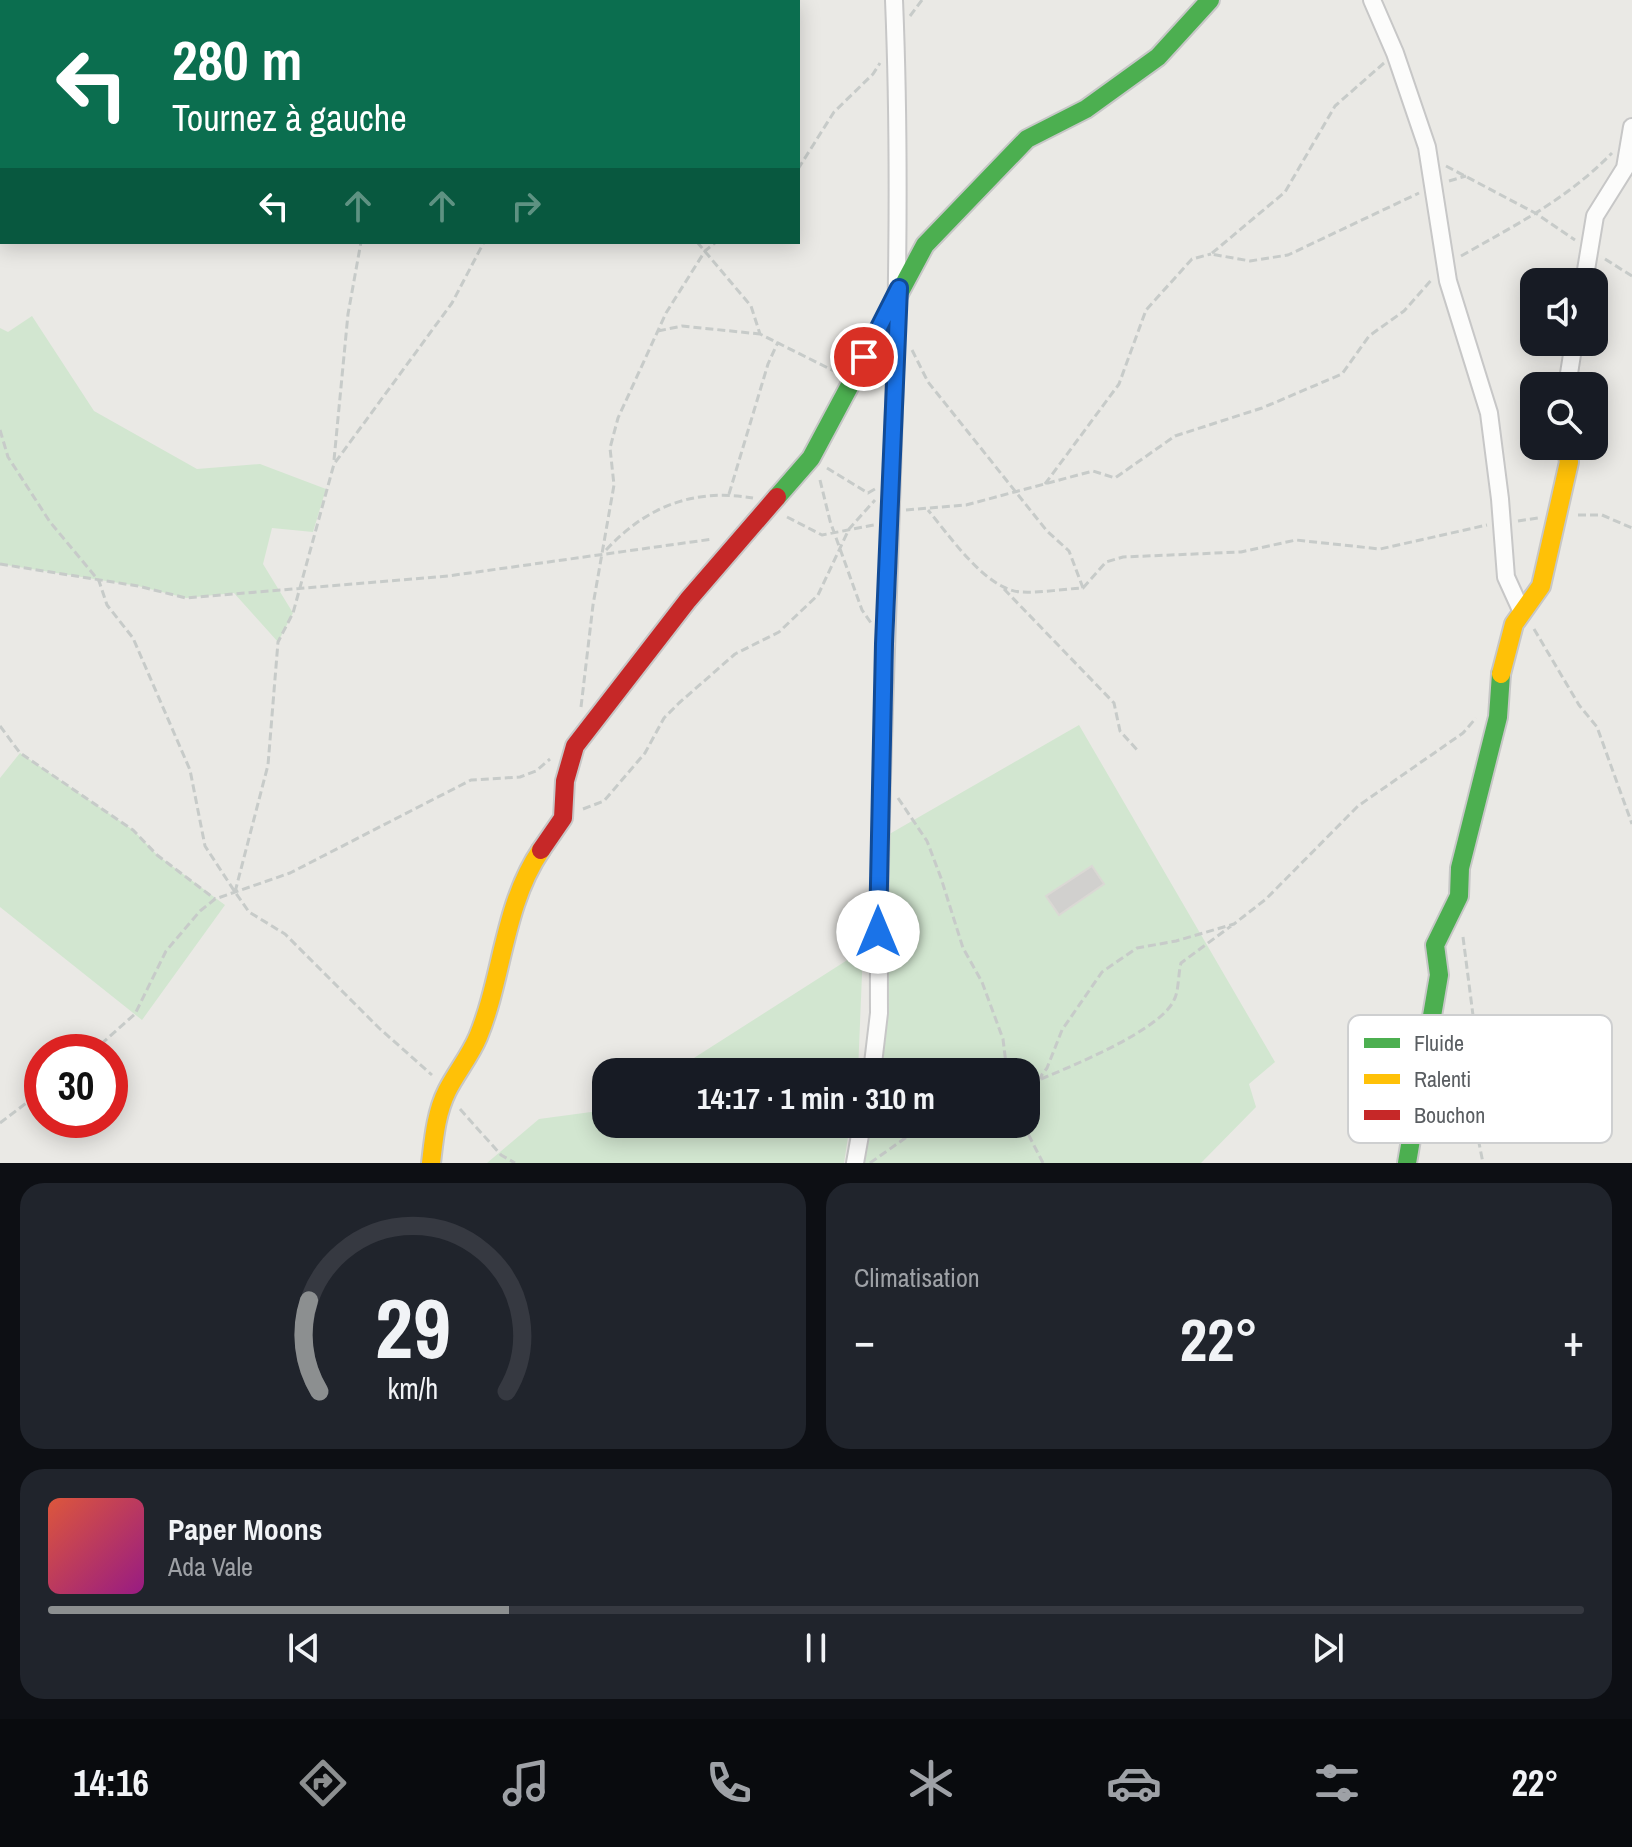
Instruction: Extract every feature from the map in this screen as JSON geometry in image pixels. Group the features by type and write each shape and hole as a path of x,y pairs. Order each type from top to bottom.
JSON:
{"street":[{"path":"874,1058 879,1013 884,644 899,288 894,0"},
{"path":"1372,0 1395,53 1428,158 1444,266 1489,413 1506,577 1521,610"},
{"path":"431,1163 435,1127 446,1093 478,1037 502,944 531,865 563,818 566,749 688,600 811,458 899,288 925,245 1027,139 1086,109 1158,57 1203,4"},
{"path":"1586,268 1595,216 1625,168 1631,131"},
{"path":"1432,1015 1439,975 1435,945 1459,896 1460,868 1498,717 1500,678 1521,610 1541,586 1569,460"},
{"path":"855,1163 859,1138"},
{"path":"1407,1163 1410,1143"}],"path":[{"path":"800,166 834,112 873,74 896,36"},
{"path":"1211,254 1285,192 1335,106 1395,53"},
{"path":"890,512 966,505 1093,471 1115,478 1175,436 1324,384 1342,374 1369,336 1404,311 1444,266 1537,214 1583,183 1631,131"},
{"path":"1428,158 1537,214 1632,276"},
{"path":"1045,484 1119,384 1146,310 1192,259 1211,254 1250,261 1288,255 1432,187 1466,176"},
{"path":"235,892 268,765 278,642 293,613 334,464 348,314 361,244"},
{"path":"334,464 452,303 483,244"},
{"path":"699,244 751,306 760,334"},
{"path":"112,1034 135,1014 166,951 200,911 215,899 303,867 471,780 520,777 536,771 566,749 605,552 614,485 610,448 618,418 658,331 705,251 714,244"},
{"path":"898,322 928,382 1019,492 1047,531 1069,551 1083,588"},
{"path":"658,331 682,326 760,334 852,380"},
{"path":"729,494 778,342"},
{"path":"0,430 8,457 50,522 99,581 107,605 133,638 190,770 205,846 249,912 285,934 379,1028 427,1068 501,1155 515,1163"},
{"path":"811,458 868,493 879,487"},
{"path":"811,458 862,610 884,644"},
{"path":"563,818 604,801 645,753 664,718 679,703 735,654 793,622 818,595 849,529 880,494"},
{"path":"927,509 971,561 1002,586 1114,703 1120,731 1138,751"},
{"path":"1002,586 1018,592 1083,588 1106,562 1123,557 1241,552 1296,540 1380,549 1444,532 1558,515 1602,515 1632,528"},
{"path":"0,564 186,598 474,573 713,539"},
{"path":"1521,610 1579,705 1597,727 1632,824"},
{"path":"1040,1079 1126,1040 1165,1012 1175,1000 1181,963 1266,899 1358,806 1463,733 1481,712"},
{"path":"0,726 20,753 133,830 157,855 215,899"},
{"path":"896,795 927,841 963,948 982,982 1003,1039 1005,1058"},
{"path":"1040,1077 1047,1068 1062,1030 1102,972 1137,948 1176,941 1234,924"},
{"path":"1461,924 1473,1015"},
{"path":"0,1123 24,1105"},
{"path":"870,1163 905,1138"},
{"path":"1030,1138 1043,1163"},
{"path":"1479,1143 1483,1163"}],"green space":[{"path":"32,316 94,411 197,469 260,464 326,489 313,532 272,528 263,564 293,613 278,642 234,593 186,598 138,586 0,564 0,328 8,332"},
{"path":"1079,725 1275,1062 1249,1084 1256,1107 1201,1163 855,1163 859,1138 1040,1138 1040,1058 872,1058 879,840"},
{"path":"20,753 133,830 157,855 225,905 142,1020 0,907 0,778"},
{"path":"863,950 859,1058 694,1058"},
{"path":"592,1112 592,1138 848,1138 844,1163 487,1163 539,1119"}],"building":[{"path":"1092,866 1104,884 1059,915 1046,896"}],"traffic: fast":[{"path":"777,497 811,458 925,245 1027,139 1086,109 1158,57 1210,0"},
{"path":"1432,1015 1439,975 1435,945 1459,896 1460,868 1498,717 1501,674"},
{"path":"1407,1163 1410,1143"}],"traffic: slow":[{"path":"1501,674 1514,624 1541,586 1569,460"},
{"path":"431,1163 443,1099 478,1037 519,894 541,850"}],"traffic: jam":[{"path":"541,850 563,818 565,781 575,746 688,600 777,497"}],"route":[{"path":"864,357 899,288 884,644 878,932"}]}
